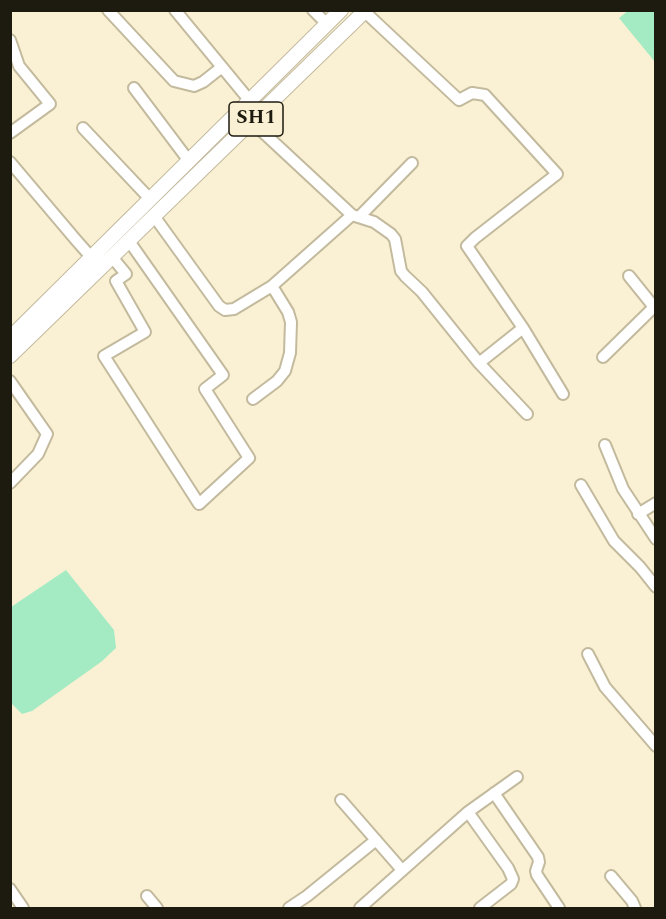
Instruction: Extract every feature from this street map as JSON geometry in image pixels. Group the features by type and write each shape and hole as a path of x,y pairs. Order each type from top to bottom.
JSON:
{"main road":[{"name":"SH1","path":"10,338 341,10"},
{"name":"SH1","path":"10,356 366,11"}],"street":[{"path":"108,10 174,81 194,86 222,67"},
{"path":"175,10 250,101 257,117 356,215 374,222 391,234 401,271 422,292 479,363 526,414"},
{"path":"313,10 327,24"},
{"path":"366,11 459,100 472,93 485,95 557,174 467,246 523,328 563,394"},
{"path":"10,40 19,66 50,104 13,128"},
{"path":"134,88 189,161"},
{"path":"83,128 151,200"},
{"path":"10,162 91,257 110,259 126,274 116,281 145,332 104,356 199,504 249,458 204,389 224,375 129,241"},
{"path":"154,216 219,306 225,310 234,309 272,286 356,215 412,163"},
{"path":"603,357 655,306 629,276"},
{"path":"253,399 277,381 285,371 290,353 291,322 288,312 272,286"},
{"path":"479,363 523,328"},
{"path":"10,381 47,434 38,454 10,483"},
{"path":"605,445 623,489 656,538"},
{"path":"580,485 614,542 640,567 656,587"},
{"path":"638,514 656,503"},
{"path":"588,654 605,687 656,746"},
{"path":"360,909 468,812 517,777"},
{"path":"494,793 538,857 537,875 559,909"},
{"path":"341,800 402,870"},
{"path":"468,812 508,868 513,879 511,884 480,909"},
{"path":"289,909 376,840"},
{"path":"610,876 632,901 635,909"},
{"path":"10,889 23,909"},
{"path":"147,896 158,909"}],"shaded area":[{"path":"629,10 655,11 655,62 619,18"},
{"path":"66,570 114,630 116,648 101,662 32,711 22,714 11,703 11,607"}]}
